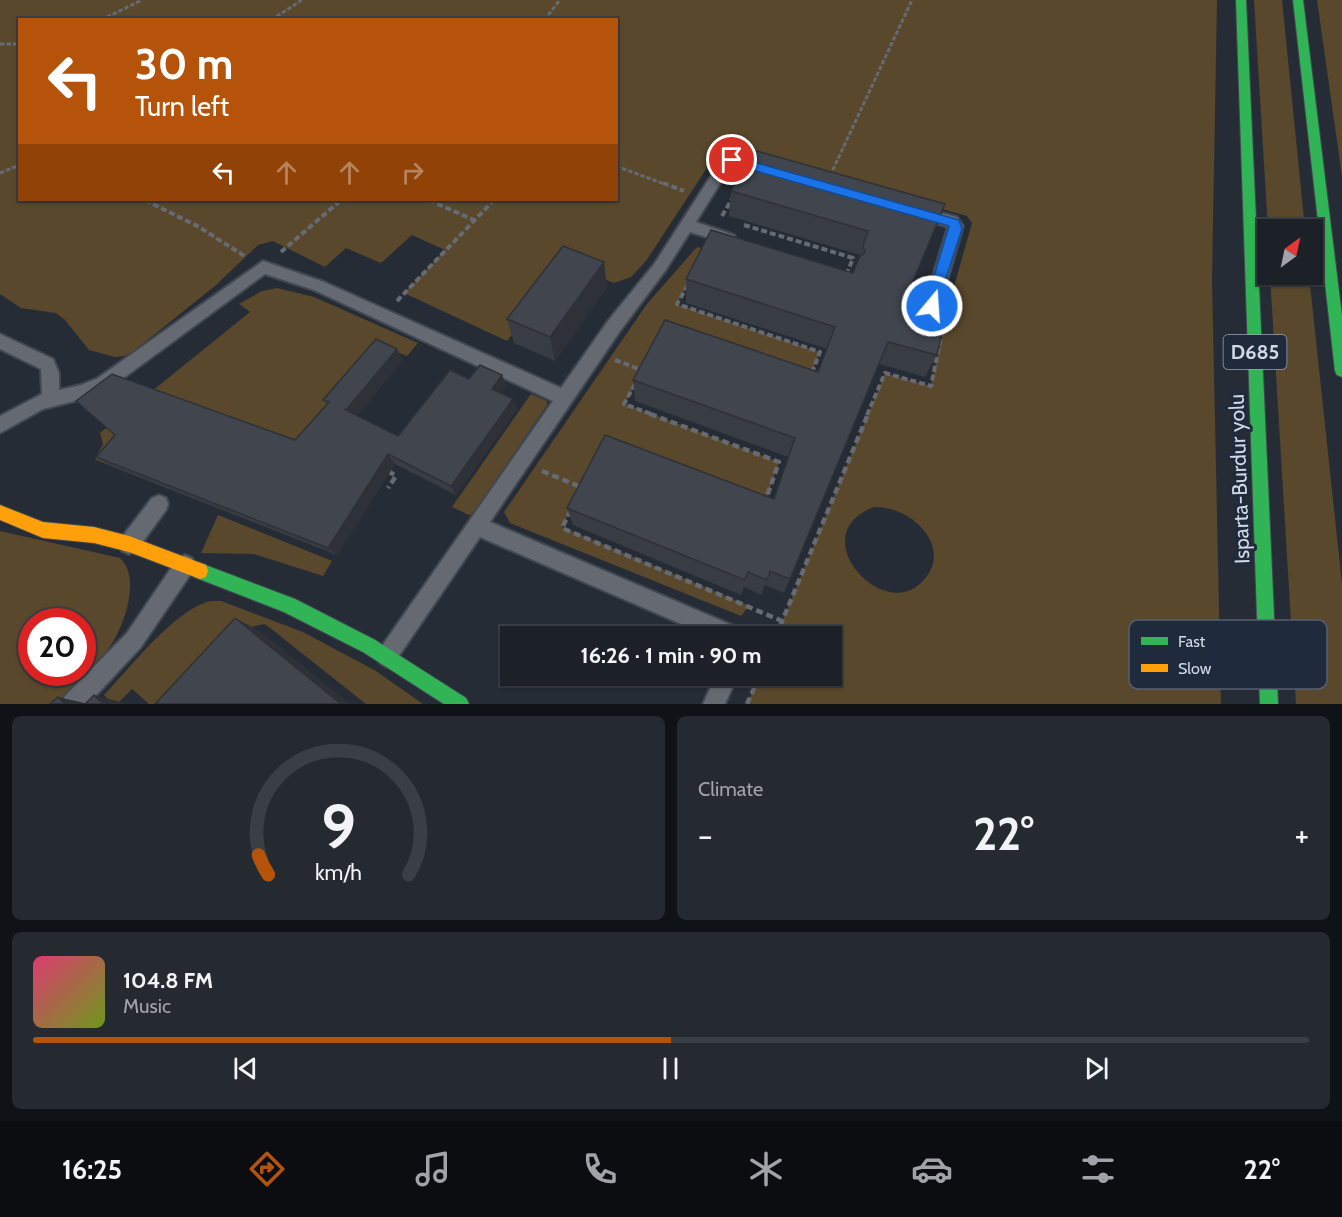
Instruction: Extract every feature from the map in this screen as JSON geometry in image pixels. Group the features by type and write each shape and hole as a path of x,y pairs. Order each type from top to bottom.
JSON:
{"main road":[{"name":"Isparta-Burdur yolu","path":"1241,0 1266,620"},
{"path":"1298,0 1342,371"},
{"path":"0,512 43,530 94,535 129,544 314,616 387,656 460,704"},
{"name":"Isparta-Burdur yolu","path":"1268,689 1269,704"}],"lane":[{"path":"387,656 614,326 660,267 728,161 736,160 784,174"},
{"path":"906,208 952,221 956,226 934,312"},
{"path":"687,225 744,243"},
{"path":"0,425 30,406 83,392 104,383 264,267 305,280 565,398"},
{"path":"0,340 47,363 51,373 50,399"},
{"path":"129,544 159,504"},
{"path":"476,526 711,626"},
{"path":"73,704 134,640 185,566"},
{"path":"714,704 723,686"}],"path":[{"path":"105,18 142,0"},
{"path":"273,18 302,0"},
{"path":"545,18 560,0"},
{"path":"825,185 912,0"},
{"path":"0,44 18,44"},
{"path":"0,172 18,166"},
{"path":"618,167 704,198"},
{"path":"732,221 721,218 736,190"},
{"path":"147,201 199,227 264,267 340,201"},
{"path":"431,201 474,220"},
{"path":"383,315 493,201"},
{"path":"743,225 853,258 844,283"},
{"path":"692,277 677,304 820,352 810,378"},
{"path":"780,626 885,373 931,386 944,322 934,312"},
{"path":"647,362 624,404 779,462 764,506"},
{"path":"521,462 583,488"},
{"path":"383,468 396,476 388,488"},
{"path":"578,498 589,477"},
{"path":"573,508 562,528 782,621"},
{"path":"747,704 754,686"}],"shaded area":[{"path":"0,0 1217,0 1212,280 1219,620 1129,620 1129,689 1221,689 1221,704 747,704 755,686 842,686 842,626 780,626 885,373 931,386 944,322 972,223 967,216 727,148 718,151 646,261 631,277 614,283 565,264 507,341 404,293 445,250 412,235 381,263 346,248 325,267 273,241 258,245 216,285 134,351 124,356 115,357 89,350 65,320 56,313 21,308 0,294","holes":["874,507 903,514 925,532 932,544 934,556 931,569 922,582 906,592 888,591 870,583 856,570 847,553 846,536 854,520"]},
{"path":"1254,0 1282,0 1304,219 1267,219"},
{"path":"1317,0 1342,0 1342,176"},
{"path":"697,247 707,250 677,304 820,352 806,387 661,337 625,404 779,462 764,506 606,445 562,527 749,606 741,616 510,523 504,512 647,304"},
{"path":"1271,285 1310,285 1342,584 1342,704 1296,704 1295,689 1327,689 1327,620 1291,620"},
{"path":"277,288 314,297 418,343 407,356 382,346 327,453 167,395 106,464 95,459 103,444 100,433 250,312 239,304 262,291"},
{"path":"531,394 547,401 547,405 473,514 469,515 452,507"},
{"path":"218,515 332,561 323,576 254,554 201,553"},
{"path":"0,531 120,558 126,566 130,588 126,613 111,645 96,664 96,608 18,608 18,686 75,686 57,704 0,704"},
{"path":"211,601 221,601 303,632 376,671 423,704 366,704 265,624 254,626 182,704 149,704 132,689 117,704 113,704 104,695 168,627 197,606"}],"building":[{"path":"753,150 945,204 909,291 949,302 937,355 888,342 790,579 770,571 767,580 748,572 745,580 567,508 605,435 774,499 795,438 633,380 665,320 818,372 835,327 686,279 711,230 853,273 859,258 865,252 863,246 868,231 731,191"},
{"path":"563,246 604,262 550,337 507,319"},
{"path":"376,339 397,349 346,410 398,436 450,370 469,379 480,365 502,375 492,389 513,399 451,486 388,454 328,548 96,457 115,435 76,401 112,374 295,440 329,402 323,400"},
{"path":"235,618 341,704 155,704"},
{"path":"94,695 103,704 85,704"},
{"path":"58,697 65,704 50,704"}],"traffic: fast":[{"path":"1241,0 1266,620"},
{"path":"1298,0 1342,371"},
{"path":"200,571 289,605 369,646 460,704"},
{"path":"1268,689 1269,704"}],"traffic: slow":[{"path":"0,512 43,530 94,535 129,544 200,571"}],"route":[{"path":"732,160 952,221 956,229 932,306"}]}
